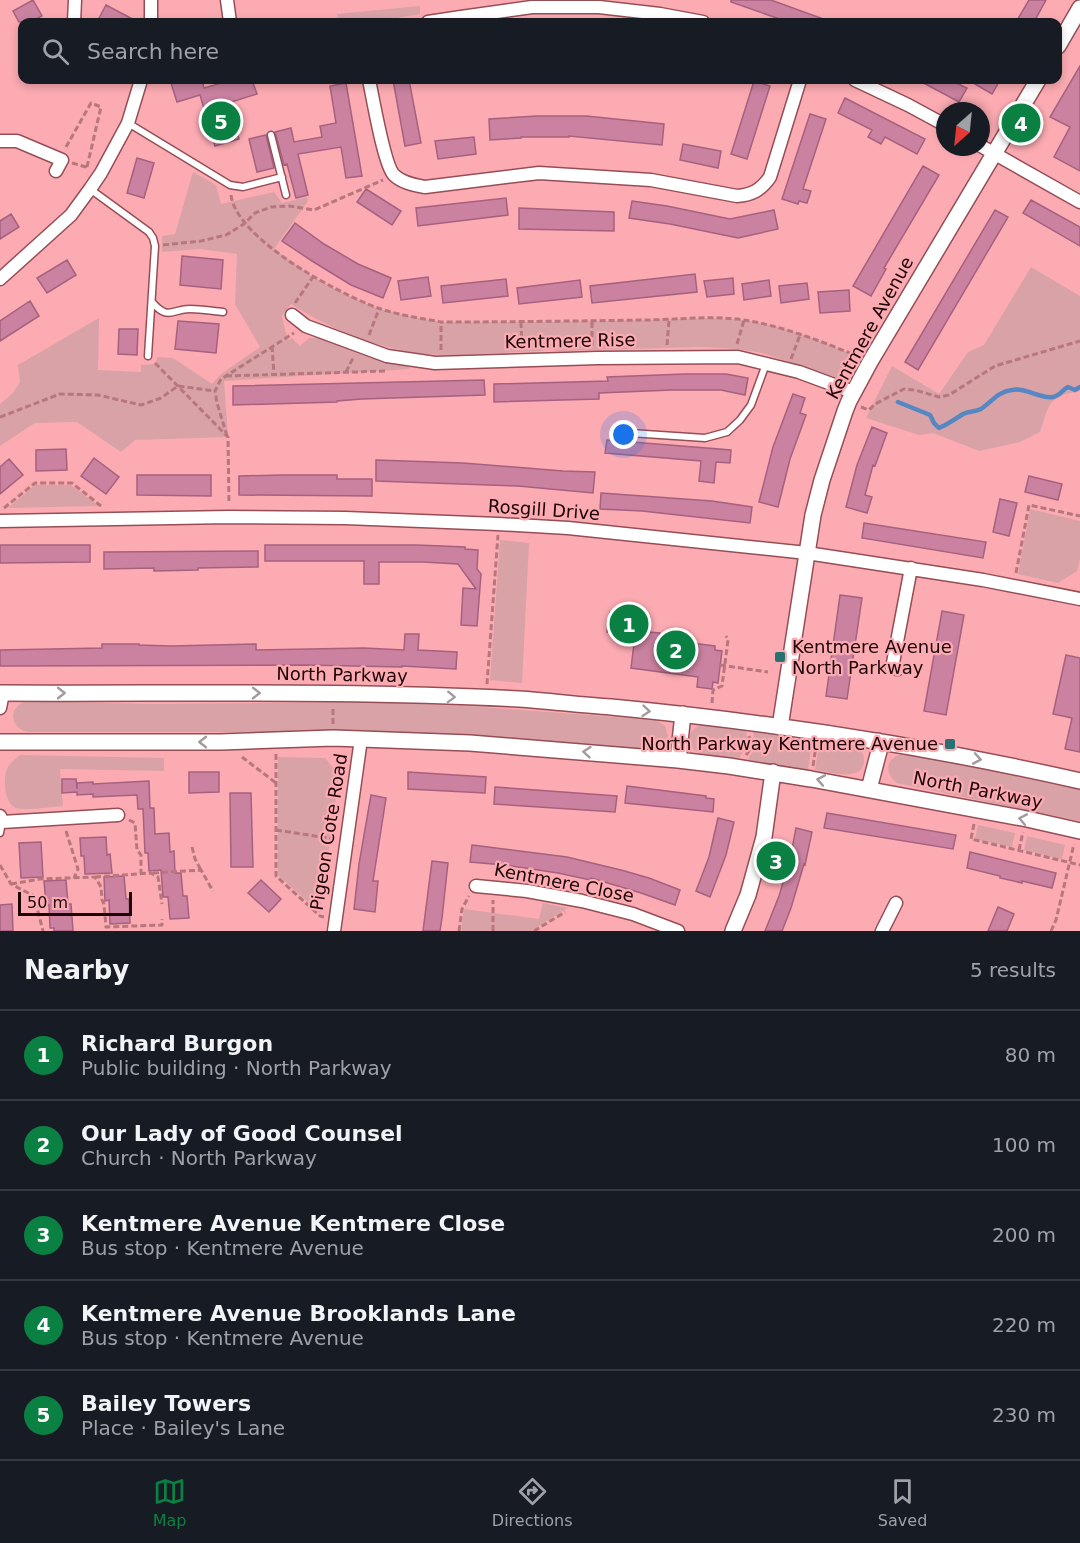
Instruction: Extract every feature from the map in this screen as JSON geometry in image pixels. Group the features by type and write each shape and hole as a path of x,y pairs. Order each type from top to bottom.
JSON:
{"street":[{"path":"74,18 75,0"},
{"path":"151,0 151,18"},
{"path":"227,0 229,18"},
{"path":"450,18 532,7 599,8 682,18"},
{"path":"1062,39 1080,8"},
{"path":"0,279 71,215 102,173 128,123 140,84"},
{"path":"370,84 385,154 393,175 408,183 425,187 539,173 651,180 737,196 756,192 770,177 799,84"},
{"path":"863,84 936,120"},
{"name":"Kentmere Avenue","path":"990,145 1035,84"},
{"path":"0,141 17,141 57,165"},
{"path":"990,151 1080,202"},
{"name":"Kentmere Avenue","path":"780,727 813,515 822,480 851,396 983,156"},
{"name":"Kentmere Rise","path":"292,315 306,326 387,356 441,362 734,357 787,369 851,396"},
{"name":"Rosgill Drive","path":"0,521 229,517 345,518 568,528 807,553 911,568 1080,599"},
{"path":"898,669 892,668 911,568"},
{"name":"North Parkway","path":"1,698 333,693 533,700 710,717 818,732 998,763 1080,781"},
{"path":"678,760 683,714"},
{"name":"North Parkway","path":"0,742 242,741 333,738 470,743 678,760 773,772 869,789 1078,831"},
{"name":"Pigeon Cote Road","path":"334,925 361,739"},
{"path":"869,789 879,752 878,741"},
{"path":"733,931 748,895 765,837 773,772"},
{"path":"1,823 118,815"},
{"name":"Kentmere Close","path":"476,886 527,891 582,901 633,914 678,931"},
{"path":"882,931 896,903"}],"lane":[{"path":"128,123 230,184 243,187 282,177"},
{"path":"271,135 286,195"},
{"path":"90,189 149,232 153,238 155,246 148,356"},
{"path":"152,302 163,312 171,313 188,309 223,312"},
{"path":"615,432 705,438 727,432 751,405 766,363"}],"path":[{"path":"57,165 91,103 101,107 87,167 102,173"},
{"path":"155,246 201,241 226,235 244,224 255,213 271,207 289,206 314,210 393,175"},
{"path":"230,184 232,201 244,224 258,237 313,277 379,309 441,322 710,318 744,320 800,335 870,362"},
{"path":"292,315 292,307 313,277"},
{"path":"364,348 379,309"},
{"path":"667,357 669,320"},
{"path":"734,357 744,320"},
{"path":"592,321 592,358"},
{"path":"441,322 441,362"},
{"path":"521,322 523,360"},
{"path":"229,517 228,437 215,391 221,379 306,326"},
{"path":"787,369 800,335"},
{"path":"851,396 869,411 875,404 904,389 939,397 949,395 995,366 1080,341"},
{"path":"272,346 274,374"},
{"path":"148,356 228,437"},
{"path":"226,376 388,371"},
{"path":"0,417 60,394 98,395 141,405 161,398 178,386 215,391"},
{"path":"0,512 35,483 72,483 116,518"},
{"path":"1014,586 1029,505 1080,516"},
{"path":"486,698 498,524"},
{"path":"710,717 714,690 722,686 722,666 728,640 726,636"},
{"path":"722,666 768,672"},
{"path":"333,693 333,738"},
{"path":"741,768 752,747 748,733 749,723"},
{"path":"811,779 818,732"},
{"path":"276,740 276,876 320,916 334,925"},
{"path":"242,741 242,757 276,783"},
{"path":"977,810 971,839 1080,865"},
{"path":"118,815 135,823 137,850 141,855 141,874"},
{"path":"62,818 78,870 74,878"},
{"path":"276,831 345,840"},
{"path":"1051,931 1056,920 1078,831"},
{"path":"192,847 195,859 213,891"},
{"path":"0,865 11,884 34,896 43,931"},
{"path":"11,884 40,879 201,870"},
{"path":"151,873 158,878 162,904"},
{"path":"95,877 101,887 106,927 162,925 162,919"},
{"path":"459,931 462,909 476,886"},
{"path":"493,887 493,931"},
{"path":"534,931 582,901"}],"shaded area":[{"path":"420,6 420,14 396,18 338,18 337,14"},
{"path":"193,172 216,185 221,204 274,192 282,203 307,197 308,201 274,249 313,277 379,309 441,322 564,322 703,318 742,320 798,333 851,354 838,378 762,353 739,349 701,347 558,351 549,348 542,351 482,354 425,354 384,346 345,333 291,304 282,316 289,340 292,338 300,346 309,338 320,338 380,361 409,366 409,369 224,381 228,437 135,440 121,452 77,422 35,423 0,446 0,404 13,393 20,382 18,365 99,318 98,370 141,372 141,365 156,364 157,357 173,358 212,384 221,374 260,347 235,304 237,254 199,249 162,252 162,236 175,234"},
{"path":"1031,267 1080,296 1080,391 1061,396 1051,403 1040,432 1020,442 979,451 933,433 919,435 866,418 892,366 939,394 968,352 984,345"},
{"path":"35,485 71,485 99,506 8,508"},
{"path":"1030,509 1080,521 1080,559 1077,571 1058,583 1018,574"},
{"path":"500,540 529,543 522,683 490,680"},
{"path":"26,701 151,704 369,702 468,706 656,720 665,726 668,736 664,745 654,750 468,736 367,732 28,732 17,726 13,717 16,708"},
{"path":"702,725 746,730 748,745 739,758 701,754 690,746 689,739 693,730"},
{"path":"753,730 813,738 808,770 748,760 755,746"},
{"path":"820,740 856,746 863,755 862,767 858,772 852,774 815,770"},
{"path":"903,754 1080,790 1080,821 897,783 890,775 888,766 893,758"},
{"path":"20,755 164,758 164,771 60,769 63,806 20,809 9,801 5,779 7,769"},
{"path":"278,757 325,758 339,775 320,913 278,875"},
{"path":"978,825 1015,833 1012,847 975,839"},
{"path":"1027,836 1065,845 1062,859 1024,850"},
{"path":"543,903 568,908 531,931 461,931 464,909 539,919"}],"building":[{"path":"33,0 42,16 18,18 18,20 13,11"},
{"path":"731,0 771,0 821,18 777,18 731,2"},
{"path":"1029,0 1046,0 1036,18 1018,18"},
{"path":"106,5 130,18 99,18"},
{"path":"1080,66 1080,171 1054,157 1070,127 1050,117"},
{"path":"171,84 203,84 204,88 218,84 253,84 257,94 228,103 239,139 215,146 200,95 177,102"},
{"path":"346,84 362,176 346,178 341,147 298,154 308,195 296,198 275,132 291,128 294,142 322,137 320,126 336,123 330,86"},
{"path":"394,84 410,84 421,143 405,146"},
{"path":"753,84 770,86 747,159 731,154"},
{"path":"925,84 958,84 967,88 959,102"},
{"path":"975,84 998,84 992,94"},
{"path":"845,98 925,139 917,154 885,137 881,144 868,137 872,130 838,113"},
{"path":"810,114 826,119 803,189 811,191 807,203 799,201 798,204 782,199"},
{"path":"586,116 664,124 662,145 569,136 490,140 489,119"},
{"path":"266,135 274,168 257,172 249,139"},
{"path":"474,137 476,154 438,159 435,141"},
{"path":"683,144 721,151 718,168 680,160"},
{"path":"137,158 154,163 144,198 127,193"},
{"path":"923,166 939,175 884,268 886,269 871,296 853,286"},
{"path":"366,189 401,211 392,225 357,202"},
{"path":"506,198 508,215 418,226 416,208"},
{"path":"1031,200 1080,227 1080,246 1023,213"},
{"path":"632,201 730,219 774,210 778,229 738,238 629,218"},
{"path":"519,208 614,212 614,231 519,229"},
{"path":"995,210 1008,217 918,370 905,362"},
{"path":"11,214 19,227 0,239 0,221"},
{"path":"295,223 358,264 391,278 383,298 351,285 282,241"},
{"path":"182,256 223,260 221,289 180,285"},
{"path":"67,260 76,275 47,293 37,278"},
{"path":"695,274 697,292 592,303 590,286"},
{"path":"428,277 431,296 401,300 398,281"},
{"path":"733,278 734,294 707,297 704,281"},
{"path":"506,279 508,296 443,303 441,286"},
{"path":"580,280 582,297 519,304 517,288"},
{"path":"769,280 771,296 744,300 742,284"},
{"path":"807,283 809,299 781,303 779,286"},
{"path":"849,290 850,311 820,313 818,292"},
{"path":"30,301 39,316 0,341 0,321"},
{"path":"178,321 219,324 216,353 175,349"},
{"path":"119,329 138,329 137,355 118,354"},
{"path":"726,374 748,378 745,395 721,390 672,390 599,393 599,399 494,402 494,384 608,381 607,377"},
{"path":"484,380 485,395 233,405 233,386"},
{"path":"793,394 805,398 800,413 806,415 790,459 778,507 759,502 773,447"},
{"path":"872,427 887,433 875,466 873,465 865,495 872,497 867,513 846,507 857,465"},
{"path":"607,440 731,450 730,463 716,462 714,483 699,481 701,461 605,453"},
{"path":"66,449 67,470 36,471 36,450"},
{"path":"94,458 119,477 106,494 81,476"},
{"path":"9,459 23,475 0,494 0,467"},
{"path":"376,460 595,472 593,493 518,486 376,481"},
{"path":"137,475 211,475 211,496 137,495"},
{"path":"337,475 337,479 372,479 372,496 239,495 239,476"},
{"path":"1029,476 1062,484 1058,500 1025,492"},
{"path":"601,493 712,501 752,507 750,523 642,511 600,509"},
{"path":"1000,499 1017,503 1009,536 993,532"},
{"path":"864,523 986,542 983,558 862,538"},
{"path":"0,545 90,545 90,562 0,563"},
{"path":"265,545 417,545 465,547 465,549 478,550 477,569 481,574 477,626 461,625 463,588 476,589 458,564 379,562 379,584 364,584 364,561 265,561"},
{"path":"258,551 258,567 154,571 154,568 104,569 104,552"},
{"path":"840,595 862,598 847,699 826,696"},
{"path":"942,611 964,615 946,715 924,711"},
{"path":"610,612 650,617 649,632 660,633 659,646 692,650 692,643 715,646 715,650 722,651 718,683 713,682 712,689 697,687 698,677 631,668 635,635 607,632"},
{"path":"405,634 419,634 418,650 457,652 456,669 304,665 0,666 0,650 102,648 102,644 171,646 256,644 256,650 364,648 404,650"},
{"path":"1066,655 1080,658 1080,752 1065,749 1072,718 1053,714"},
{"path":"189,772 219,772 219,792 189,793"},
{"path":"408,772 486,777 485,793 408,789"},
{"path":"62,779 76,779 77,789 77,783 149,781 150,808 154,808 155,834 169,833 170,852 174,851 175,873 181,873 183,896 187,896 189,918 170,919 168,897 163,897 161,870 149,871 148,853 145,853 143,809 138,809 137,795 93,797 93,794 62,793"},
{"path":"627,786 706,796 706,798 714,799 713,812 625,803"},
{"path":"495,787 617,796 615,812 494,804"},
{"path":"230,793 251,793 253,867 231,867"},
{"path":"371,795 386,798 373,881 378,881 375,912 354,909"},
{"path":"827,813 956,835 953,849 824,828"},
{"path":"718,818 734,822 726,855 710,897 696,891 709,857"},
{"path":"796,828 812,832 805,865 782,931 765,931 779,896"},
{"path":"106,837 107,855 110,854 112,873 85,874 80,838"},
{"path":"41,842 43,877 21,878 19,843"},
{"path":"472,845 567,857 649,878 680,890 675,905 591,878 590,880 558,873 470,862"},
{"path":"970,852 1056,873 1052,888 1000,878 1000,876 967,868"},
{"path":"432,861 448,863 442,918 440,931 423,931"},
{"path":"124,876 126,899 129,899 130,923 110,924 109,900 105,901 104,877"},
{"path":"66,880 73,931 54,931 54,928 50,928 49,905 46,905 44,881"},
{"path":"261,880 281,899 269,912 248,893"},
{"path":"12,904 13,931 0,931 0,905"},
{"path":"998,907 1014,914 1007,931 988,931"}],"waterway":[{"path":"898,402 930,415 939,428 963,414 981,409 1007,391 1022,390 1053,397 1068,387 1075,390 1080,387"}],"place":[{"name":"Bailey Towers","path":"221,121"},
{"name":"Kentmere Avenue Brooklands Lane","path":"1021,123"},
{"name":"Richard Burgon","path":"629,624"},
{"name":"Our Lady of Good Counsel","path":"676,650"},
{"name":"Kentmere Avenue North Parkway","path":"780,657"},
{"name":"North Parkway Kentmere Avenue","path":"950,744"},
{"name":"Kentmere Avenue Kentmere Close","path":"776,861"}]}
